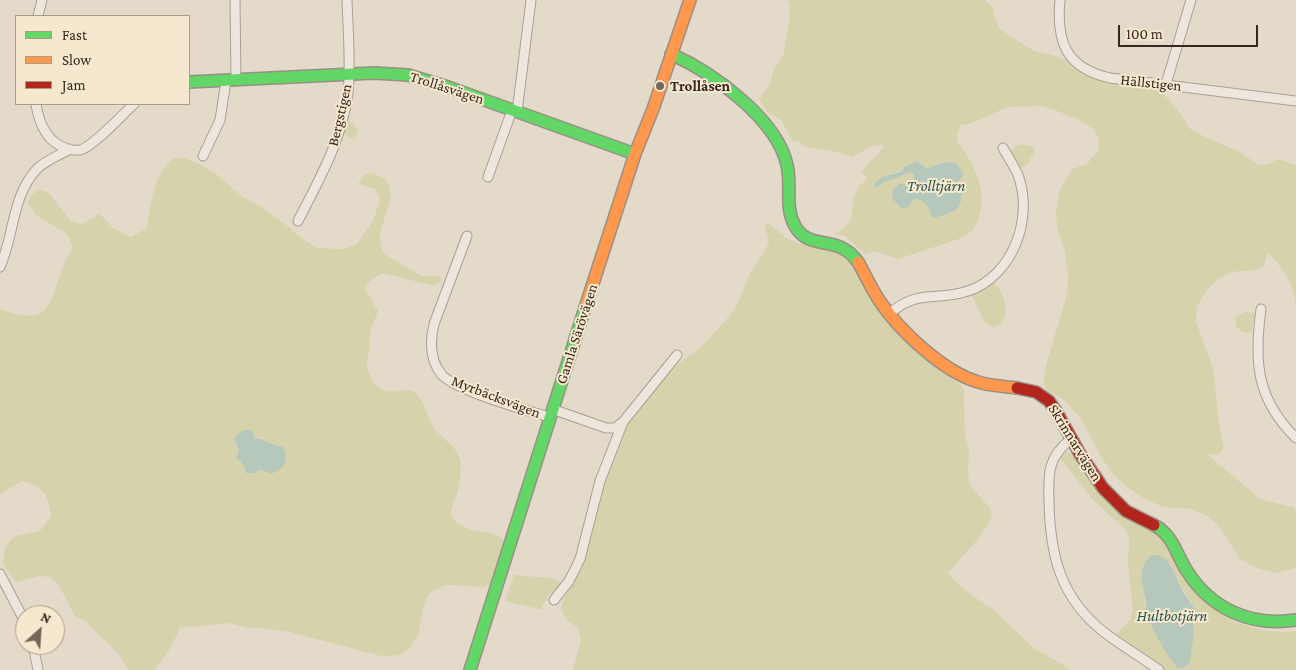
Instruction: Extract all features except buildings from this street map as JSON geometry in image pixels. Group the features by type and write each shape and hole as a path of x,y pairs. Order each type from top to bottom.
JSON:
{"street":[{"path":"38,15 42,0"},
{"path":"203,156 220,120 231,81 235,0"},
{"name":"Bergstigen","path":"298,221 321,176 337,138 346,106 349,74 347,0"},
{"path":"488,177 515,111 531,0"},
{"name":"Gamla Särövägen","path":"470,670 527,494 550,413 636,154 690,0"},
{"name":"Hällstigen","path":"1060,0 1060,29 1063,45 1067,53 1080,65 1098,74 1110,78 1296,101"},
{"path":"1166,84 1191,0"},
{"name":"Skrinnarvägen","path":"671,54 686,59 716,78 764,124 779,145 786,162 790,218 794,225 799,232 810,240 835,244 848,250 858,262 872,291 889,314 921,346 969,380 992,387 1031,390 1046,398 1058,413 1071,440 1089,469 1111,498 1131,514 1163,531 1173,541 1192,579 1207,596 1219,605 1231,612 1258,621 1281,622 1296,620"},
{"name":"Trollåsvägen","path":"190,82 374,73 408,75 448,87 636,154"},
{"path":"36,105 38,116 47,135 58,144 70,149 80,150 86,147 133,105"},
{"path":"889,314 901,304 912,299 949,295 975,288 988,280 1006,261 1021,228 1023,208 1018,176 1003,148"},
{"path":"0,267 21,196 29,180 42,165 70,149"},
{"name":"Myrbäcksvägen","path":"467,236 434,324 431,339 435,363 443,375 453,383 488,397 606,428 615,428 622,422"},
{"path":"1261,309 1256,351 1260,378 1277,415 1296,438"},
{"path":"554,600 569,582 580,559 600,480 622,422 677,355"},
{"path":"1071,440 1054,456 1050,472 1051,535 1057,567 1070,593 1087,616 1106,633 1159,670"},
{"path":"0,574 16,605"},
{"path":"35,655 38,670"}],"shaded area":[{"path":"788,0 985,0 993,7 999,28 1034,51 1160,89 1182,116 1189,128 1205,137 1240,152 1258,165 1268,164 1278,159 1296,165 1296,306 1290,283 1268,252 1264,266 1255,270 1231,272 1220,278 1206,291 1197,307 1196,321 1214,371 1218,418 1224,447 1219,454 1208,455 1260,499 1293,507 1296,511 1295,568 1276,573 1256,568 1240,559 1219,526 1206,515 1191,509 1163,507 1143,498 1127,487 1113,474 1101,457 1081,419 1065,401 1047,390 1044,384 1045,369 1067,294 1068,277 1065,252 1057,228 1056,213 1059,191 1072,169 1087,164 1098,150 1099,140 1095,130 1079,120 1041,106 1008,107 969,124 961,125 957,134 957,142 976,172 981,189 982,205 978,221 971,232 959,239 898,259 874,251 866,255 845,236 834,234 844,228 851,219 854,197 859,186 867,179 862,172 884,145 875,145 852,157 838,152 806,147 800,142 793,141 781,120 768,113 759,99 769,86 774,69 783,56 790,6","holes":["917,161 927,169 943,162 956,163 963,175 956,188 962,194 951,213 931,214 926,204 917,199 913,200 910,205 900,207 897,202 896,186 914,182 914,175 910,172 884,181 889,174 900,171"]},
{"path":"346,120 359,130 354,140 342,133"},
{"path":"1022,144 1032,146 1035,150 1028,164 1020,169 1010,150"},
{"path":"174,158 184,158 200,164 215,173 243,197 260,206 317,248 344,249 357,244 373,221 380,200 376,189 358,184 366,173 379,176 387,181 390,189 388,208 380,238 383,253 421,276 439,276 442,281 434,286 383,273 364,287 378,311 370,331 368,368 373,381 383,390 407,390 418,395 434,428 459,455 461,476 451,513 457,523 472,530 496,535 502,539 505,545 492,583 486,587 448,585 440,587 429,594 424,604 418,636 409,649 401,655 381,656 286,631 247,628 228,623 180,628 171,647 155,670 129,670 117,652 85,621 75,616 59,586 50,577 39,576 16,582 3,564 5,548 13,537 40,531 51,516 46,497 35,485 21,481 0,495 0,309 17,314 30,315 46,309 73,247 68,235 36,215 28,203 31,195 39,190 48,192 71,221 83,224 99,213 113,228 131,237 147,228 154,190 161,172","holes":["261,438 277,446 271,474 261,470 254,473 236,457 239,450 238,446"]},
{"path":"769,223 785,237 798,243 813,247 827,247 846,255 884,316 906,342 960,384 964,390 965,434 969,450 968,474 970,485 992,512 991,519 979,538 948,573 960,586 998,614 1035,649 1064,665 1069,670 573,670 581,640 578,628 565,618 561,610 562,602 582,563 605,481 627,424 674,367 703,345 736,307 749,275 769,243 765,224"},
{"path":"994,283 1001,292 1005,302 1006,313 1002,323 993,328 984,322 972,295"},
{"path":"1245,312 1255,313 1251,333 1242,332 1236,326 1236,316"},
{"path":"1066,452 1071,453 1114,508 1162,537 1182,574 1192,588 1217,611 1246,626 1279,632 1296,631 1296,670 1163,670 1116,634 1129,621 1133,611 1128,564 1129,538 1126,530 1094,501 1060,458","holes":["1142,571 1177,577 1197,612 1190,662 1173,663 1150,623 1145,601"]},
{"path":"514,575 551,578 559,581 561,585 549,595 541,609 538,609 505,601"}],"water":[{"name":"Trolltjärn","path":"917,161 927,169 945,163 956,163 964,175 957,183 956,188 962,194 959,205 954,211 935,218 932,217 929,208 917,199 913,200 905,209 900,207 892,198 893,189 899,184 911,184 914,182 914,175 910,172 882,183 880,186 876,187 874,184 882,177 900,172 906,166"},
{"path":"246,430 252,430 255,439 262,439 282,446 286,459 280,469 271,474 261,470 254,473 246,473 244,466 236,457 239,450 234,438"},
{"name":"Hultbotjärn","path":"1152,555 1158,555 1168,561 1181,588 1197,612 1193,622 1194,633 1190,662 1184,668 1178,668 1164,649 1146,610 1142,570"}],"traffic: fast":[{"path":"671,54 705,72 741,99 757,114 781,148 787,165 789,204 795,226 808,239 842,248 850,253 858,262"},
{"path":"190,82 374,73 408,75 448,87 635,154"},
{"path":"470,670 585,308"},
{"path":"1154,525 1170,539 1187,571 1197,584 1220,605 1248,618 1263,621 1296,620"}],"traffic: slow":[{"path":"585,308 635,154 653,109 690,0"},
{"path":"858,262 889,314 910,337 936,359 962,376 980,383 1017,388"}],"traffic: jam":[{"path":"1017,388 1036,392 1049,401 1080,454 1103,488 1126,511 1154,525"}],"place":[{"name":"Trollåsen","path":"660,86"}]}
